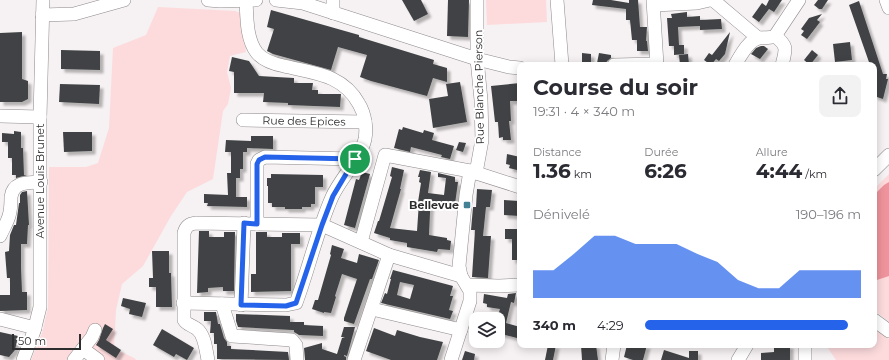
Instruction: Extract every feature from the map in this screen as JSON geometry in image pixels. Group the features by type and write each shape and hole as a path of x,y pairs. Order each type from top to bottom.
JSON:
{"street":[{"name":"Avenue Louis Brunet","path":"23,360 35,328 40,307 40,117 43,0"},
{"path":"42,15 74,14 124,0"},
{"path":"208,0 256,0"},
{"path":"183,303 286,306 296,303 333,196 365,140 365,122 361,107 354,95 344,85 335,79 323,75 273,64 258,54 250,38 246,0"},
{"path":"276,0 303,4 477,59 517,68"},
{"path":"332,13 333,0"},
{"name":"Rue Blanche Pierson","path":"451,360 470,301 470,291 464,280 460,266 466,195 473,172 481,161 482,140 481,100 477,59 477,0"},
{"path":"557,0 562,62"},
{"path":"657,62 654,2 697,3 710,0"},
{"path":"713,0 758,38"},
{"path":"737,62 748,45 758,38 770,38 775,36 799,0"},
{"path":"775,36 784,44 785,55 783,62"},
{"path":"0,116 40,117"},
{"name":"Rue des Epices","path":"243,120 365,122"},
{"path":"361,242 385,155 473,172 517,186"},
{"path":"877,167 889,155"},
{"path":"257,224 257,164 259,160 265,157 355,159"},
{"path":"0,236 9,216 11,196 17,185 21,183 41,182"},
{"path":"241,305 244,223"},
{"path":"208,360 200,332 188,325 184,320 184,234 186,228 191,224 244,223 322,225 389,255 464,280 517,285"},
{"path":"354,360 389,255"},
{"path":"222,304 232,336 292,340 296,345 297,360"},
{"path":"372,309 461,330"},
{"path":"0,319 35,328"},
{"path":"877,322 889,331"},
{"path":"74,360 92,337 95,330"},
{"path":"612,360 614,348"},
{"path":"738,360 745,348"},
{"path":"805,348 805,360"},
{"path":"83,349 98,360"}],"shaded area":[{"path":"486,0 546,0 547,22 487,25"},
{"path":"158,7 235,11 240,13 246,52 230,56 227,72 231,88 228,104 223,111 213,179 187,192 171,216 143,266 122,284 116,310 114,348 136,359 135,360 93,360 86,356 77,360 31,360 42,333 48,308 49,167 86,167 98,163 109,128 113,48 146,35"},
{"path":"889,174 889,322 877,312 877,186"},
{"path":"889,182 889,276 877,280 877,192"},
{"path":"877,330 889,339 889,360 836,360 828,348 877,348"}],"building":[{"path":"402,0 421,0 428,14 414,21"},
{"path":"448,0 469,0 468,37 447,36"},
{"path":"593,0 611,0 629,3 629,0 638,0 640,27 647,27 646,41 648,51 637,51 637,40 632,40 630,20 626,20 626,9 592,5"},
{"path":"769,0 782,0 774,12 769,9 759,22 752,17 762,3 766,6"},
{"path":"818,0 828,0 822,9 819,9 814,5"},
{"path":"859,1 883,74 887,74 886,79 888,79 883,99 877,97 877,62 869,62 849,5"},
{"path":"271,10 359,35 359,37 434,60 433,64 447,68 447,82 433,78 427,96 371,81 360,77 367,55 338,47 331,70 273,54 267,51 274,29 267,27"},
{"path":"687,12 687,17 700,16 700,20 721,19 722,29 700,30 700,26 678,27 679,45 684,45 684,54 674,55 674,46 669,46 667,18 672,18 671,14"},
{"path":"822,14 817,20 820,22 807,39 801,35 804,31 801,29 809,18"},
{"path":"22,32 22,79 28,81 28,99 22,102 0,102 0,33"},
{"path":"730,32 725,54 719,61 716,59 714,62 707,62 704,60 709,53 712,55"},
{"path":"850,42 852,60 835,62 833,44"},
{"path":"761,46 768,49 760,59 751,54 756,48"},
{"path":"61,50 100,51 100,70 61,69"},
{"path":"812,50 818,55 812,62 806,62 804,60"},
{"path":"582,53 591,54 591,62 582,62"},
{"path":"599,53 611,55 611,58 607,62 597,62"},
{"path":"688,54 689,62 680,62 679,55"},
{"path":"232,57 249,61 259,76 294,78 294,83 313,83 312,90 318,90 318,94 341,94 340,107 288,105 288,103 263,102 264,93 234,93 234,72 229,71"},
{"path":"460,82 467,122 433,128 429,99 448,96 446,84"},
{"path":"517,83 517,101 510,101 511,121 509,121 511,140 503,140 503,137 499,138 498,122 495,122 491,86"},
{"path":"60,84 100,85 99,104 59,102"},
{"path":"403,127 423,133 424,130 434,133 432,140 454,146 450,159 441,157 442,155 411,147 410,152 394,148 399,129 402,130"},
{"path":"14,131 21,132 24,175 27,175 16,178 16,175 12,175 12,158 8,158 8,142 2,142 2,133 14,134"},
{"path":"63,132 92,132 92,151 64,152"},
{"path":"251,136 273,136 273,149 247,148 247,152 243,152 243,169 240,169 240,178 236,178 236,197 247,197 247,207 207,206 208,203 204,203 204,194 228,195 227,173 231,173 231,152 225,152 226,140 251,141"},
{"path":"459,142 466,143 463,152 456,150"},
{"path":"507,154 517,156 517,170 509,168 510,165 506,164"},
{"path":"392,167 404,170 401,189 390,228 417,231 418,202 421,183 419,182 420,177 418,177 420,170 431,172 428,193 444,195 446,178 438,177 438,173 455,177 455,182 458,182 455,204 431,201 430,213 429,235 447,238 447,240 451,241 450,250 438,249 437,252 407,247 407,243 390,240 390,238 374,233 392,177 390,176"},
{"path":"362,172 370,174 355,228 344,225 356,179 359,180"},
{"path":"271,174 323,175 323,187 315,187 315,204 311,204 311,207 302,207 302,209 285,209 285,207 272,207 272,203 268,203 267,186 267,178 271,178"},
{"path":"477,189 492,190 490,207 486,207 483,236 491,236 488,278 472,277 475,230 471,230 473,207 476,207"},
{"path":"27,191 29,225 27,244 21,244 21,267 22,292 27,292 27,310 0,311 0,295 10,295 10,278 7,278 5,252 9,251 10,235 14,225 16,225 20,195 22,192"},
{"path":"504,200 517,201 517,216 504,215"},
{"path":"505,229 517,229 517,260 512,260 512,239 505,239"},
{"path":"199,231 209,231 209,237 224,237 224,232 235,232 234,291 223,291 223,287 208,288 208,292 197,293"},
{"path":"256,232 267,232 267,237 282,237 282,233 300,233 300,244 291,244 291,291 251,292 251,274 256,274"},
{"path":"332,245 344,249 341,258 357,263 359,254 379,260 372,279 370,279 354,324 344,321 344,318 357,279 342,274 331,313 324,313 312,309 315,300 318,300 331,255"},
{"path":"152,251 169,251 172,307 156,307 156,287 149,287 149,278 153,278"},
{"path":"393,270 453,286 450,296 453,296 449,310 453,311 450,319 381,303 385,293 387,294","holes":["400,282 414,285 410,299 397,295"]},
{"path":"516,293 514,303 511,302 506,323 517,326 517,338 505,335 505,312 499,312 500,309 487,307 487,304 483,303 484,294 507,298 508,294"},
{"path":"123,298 146,303 142,317 129,314 130,309 121,306"},
{"path":"204,312 216,312 218,324 220,324 224,338 227,342 227,346 231,346 231,349 288,352 289,360 217,359 217,344 214,344 214,333 210,333 211,321 204,321"},
{"path":"236,314 290,316 290,322 304,322 304,325 323,326 323,336 299,335 294,332 294,330 238,327"},
{"path":"105,324 113,329 106,340 121,350 116,358 96,345"},
{"path":"344,327 355,327 347,356 344,355 346,360 305,360 304,348 322,343 322,349 337,354 342,338 345,337 341,337"},
{"path":"374,328 395,336 397,330 443,342 437,360 391,360 366,351"},
{"path":"162,329 194,348 187,360 176,354 174,357 153,345"},
{"path":"0,332 18,336 15,350 9,357 0,355"},
{"path":"547,348 555,348 553,360 545,360"},
{"path":"581,348 596,348 598,360 582,360"},
{"path":"626,348 646,348 643,360 633,360 624,357"},
{"path":"774,348 790,348 790,360 761,360 761,353 774,352"},
{"path":"664,350 689,358 689,351 698,351 698,360 661,360"},
{"path":"465,351 475,354 474,360 462,360"}],"place":[{"name":"Bellevue","path":"467,205"}],"route":[{"path":"265,157 355,159 333,196 296,303 286,306 241,305 244,223 257,224 257,164 259,160 265,157"}]}
